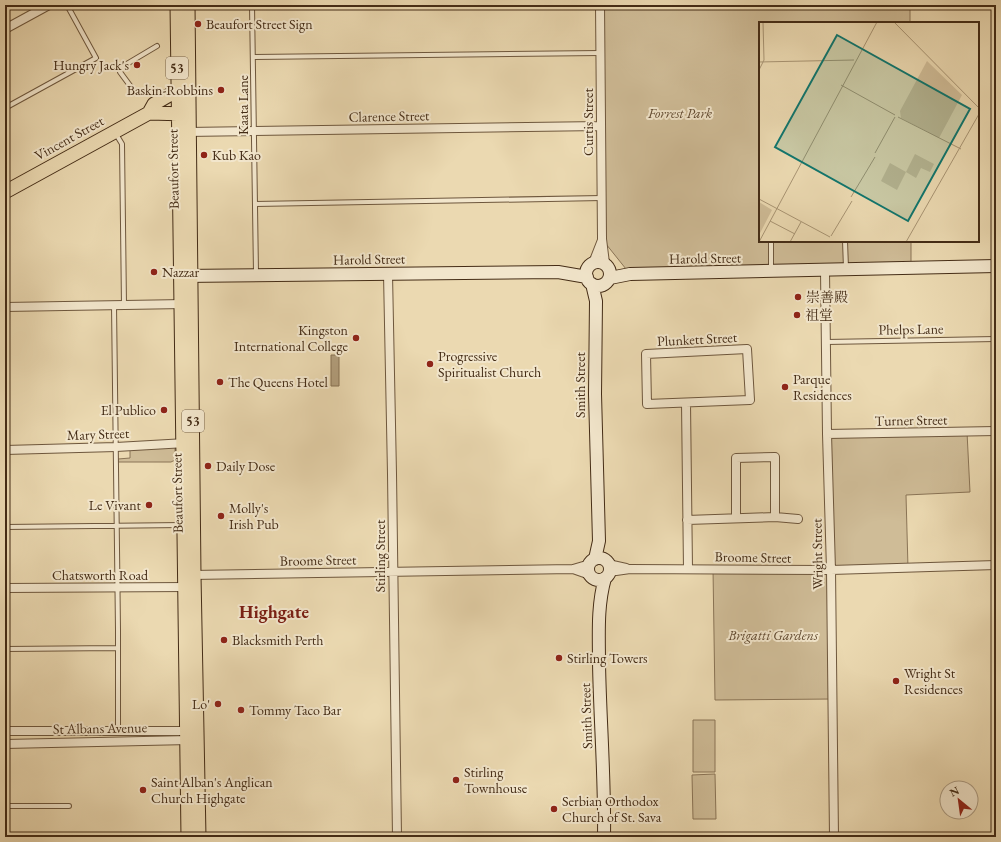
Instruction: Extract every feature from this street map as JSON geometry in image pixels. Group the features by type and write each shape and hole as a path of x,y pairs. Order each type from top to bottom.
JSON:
{"main road":[{"name":"Beaufort Street","path":"177,5 178,90 183,114"},
{"name":"Beaufort Street","path":"188,5 183,114 191,735 188,837"},
{"name":"Vincent Street","path":"5,192 149,112 154,104 178,90"},
{"path":"149,112 183,114"},
{"name":"Beaufort Street","path":"188,443 183,525 189,581"},
{"name":"Beaufort Street","path":"191,735 199,837"}],"street":[{"path":"5,29 49,5"},
{"name":"Curtis Street","path":"599,273 602,239 600,5"},
{"name":"Clarence Street","path":"184,132 601,126"},
{"name":"Curtis Street","path":"599,273 602,239"},
{"name":"Harold Street","path":"186,276 558,272 630,274 825,271 996,266"},
{"name":"Wright Street","path":"825,271 827,434 831,570 834,837"},
{"name":"Smith Street","path":"599,273 596,301 595,394 600,569 600,701 604,837"},
{"name":"Stirling Street","path":"388,274 397,837"},
{"path":"5,307 186,304"},
{"name":"Plunkett Street","path":"747,349 750,400 686,403 648,404 646,354 747,349"},
{"path":"686,403 688,569"},
{"name":"Turner Street","path":"827,434 996,431"},
{"name":"Mary Street","path":"5,450 116,447 188,443"},
{"path":"736,518 736,458 775,456 775,517"},
{"path":"687,520 775,517 798,519"},
{"name":"Broome Street","path":"189,581 393,572 573,569 831,570 996,565"},
{"name":"Chatsworth Road","path":"5,588 118,588 189,581"},
{"name":"St Albans Avenue","path":"5,731 118,732 191,735"},
{"name":"St Albans Avenue","path":"5,744 191,735"}],"lane":[{"path":"5,108 96,58 67,5"},
{"name":"Kaata Lane","path":"252,5 256,275"},
{"path":"134,91 120,72 120,68 157,46"},
{"path":"253,57 600,53"},
{"path":"115,132 122,144 124,305"},
{"path":"255,204 602,198"},
{"path":"845,242 846,270"},
{"path":"771,243 771,272"},
{"path":"114,305 118,588 118,732"},
{"name":"Phelps Lane","path":"826,342 996,339"},
{"path":"5,527 183,525"},
{"path":"5,650 118,648"},
{"path":"5,806 69,806"}],"green space":[{"name":"Forrest Park","path":"600,5 910,5 910,22 759,22 759,242 911,242 911,269 630,274 602,239"},
{"name":"Brigatti Gardens","path":"967,432 970,492 906,495 908,568 831,571 833,699 715,700 713,569 831,570 827,434"},
{"path":"175,446 175,460 171,462 118,462 118,459 130,458 130,449"},
{"path":"693,720 715,720 715,772 693,772"},
{"path":"715,774 716,819 693,819 692,775"}],"shaded area":[{"path":"331,355 339,355 339,386 331,386"}],"place":[{"name":"Beaufort Street Sign","path":"198,24"},
{"name":"Hungry Jack's","path":"137,65"},
{"name":"Baskin-Robbins","path":"221,90"},
{"name":"Kub Kao","path":"204,155"},
{"name":"Nazzar","path":"154,272"},
{"name":"崇善殿","path":"798,297"},
{"name":"祖堂","path":"797,315"},
{"name":"Kingston International College","path":"356,338"},
{"name":"Progressive Spiritualist Church","path":"430,364"},
{"name":"The Queens Hotel","path":"220,382"},
{"name":"Parque Residences","path":"785,387"},
{"name":"El Publico","path":"164,410"},
{"name":"Daily Dose","path":"208,466"},
{"name":"Le Vivant","path":"149,505"},
{"name":"Molly's Irish Pub","path":"221,516"},
{"name":"Blacksmith Perth","path":"224,640"},
{"name":"Stirling Towers","path":"559,658"},
{"name":"Wright St Residences","path":"896,681"},
{"name":"Lo'","path":"218,704"},
{"name":"Tommy Taco Bar","path":"241,710"},
{"name":"Stirling Townhouse","path":"456,780"},
{"name":"Saint Alban's Anglican Church Highgate","path":"143,790"},
{"name":"Serbian Orthodox Church of St. Sava","path":"554,809"}],"district":[{"name":"Highgate","path":"274,612"}]}
